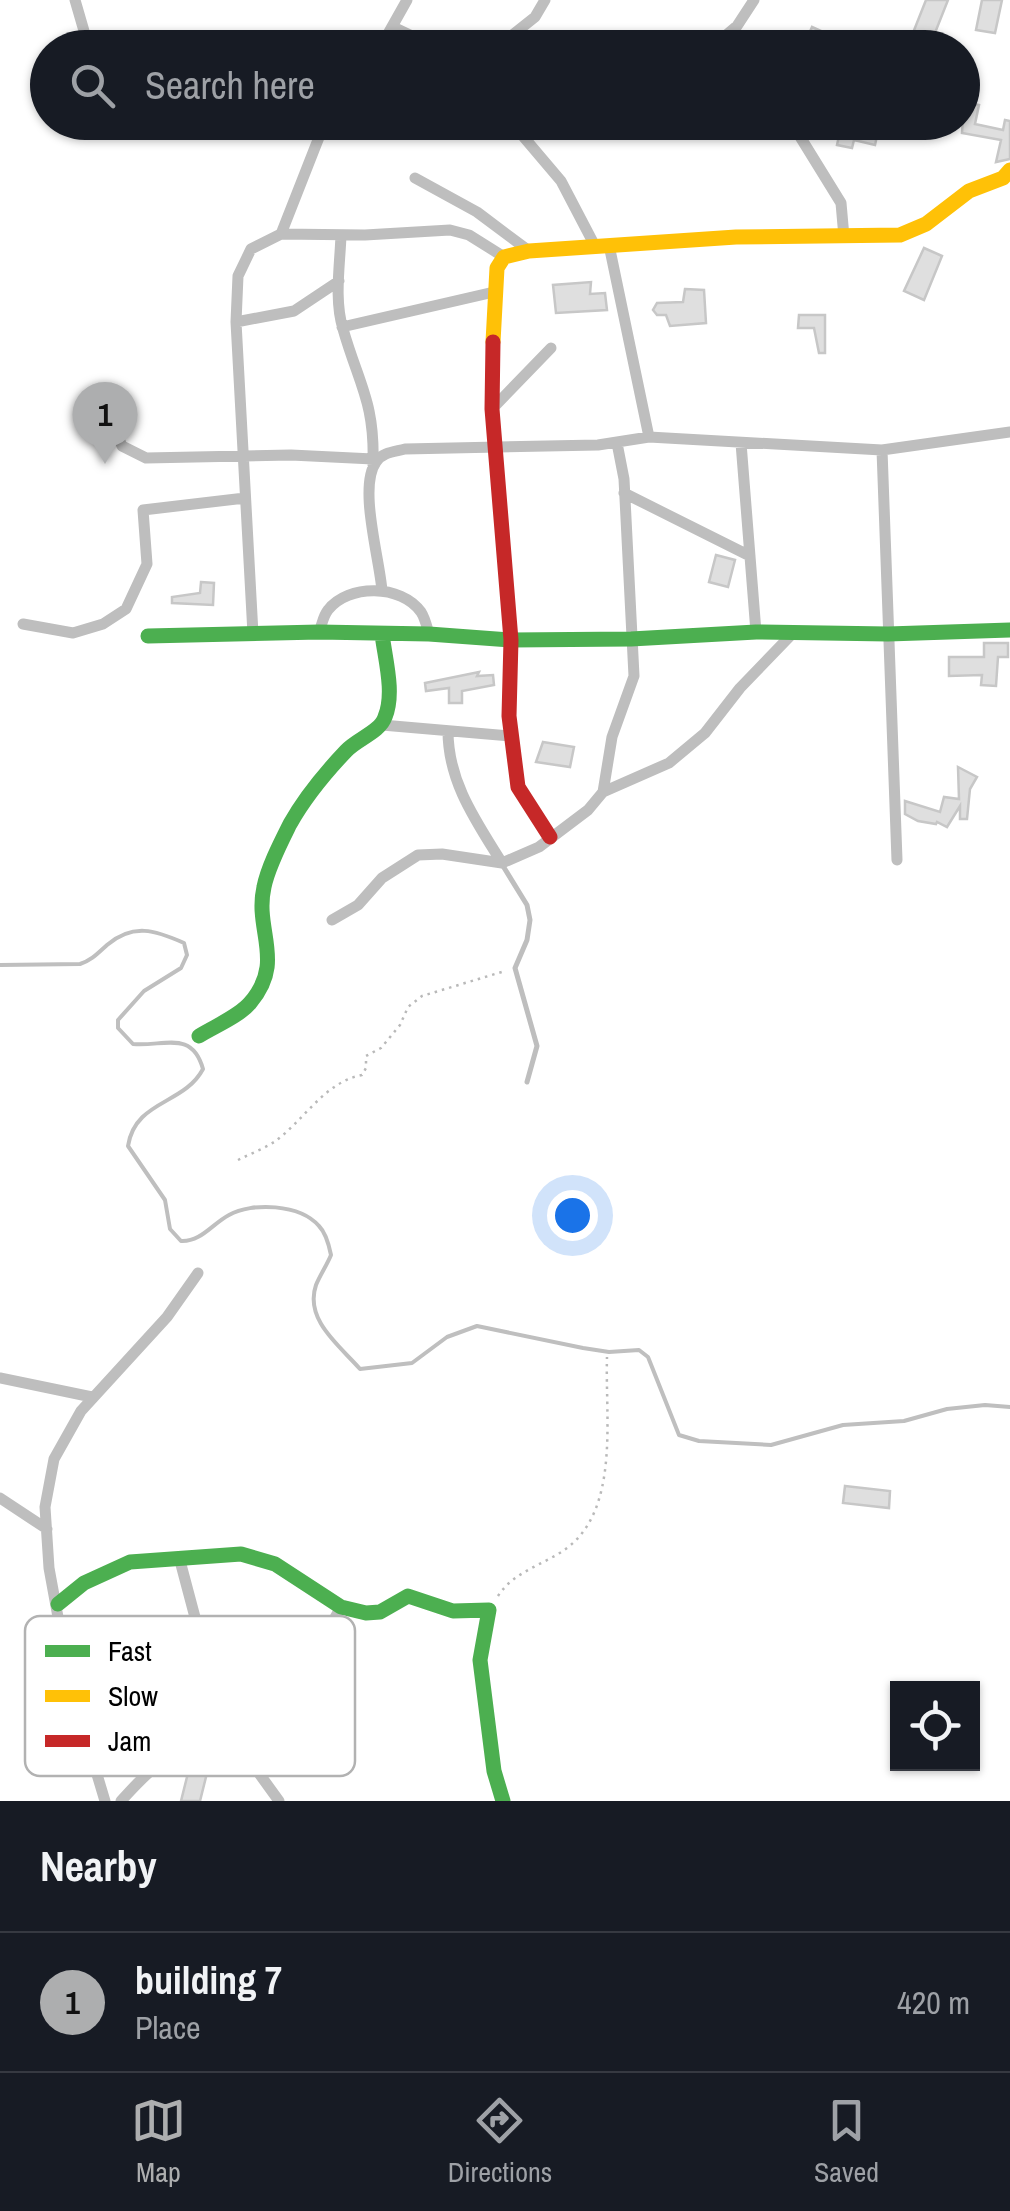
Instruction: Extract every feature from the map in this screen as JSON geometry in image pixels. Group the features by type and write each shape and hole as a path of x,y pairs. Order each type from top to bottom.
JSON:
{"street":[{"path":"76,0 84,30"},
{"path":"391,30 408,0"},
{"path":"519,30 535,17 545,0"},
{"path":"732,30 754,0"},
{"path":"393,26 401,30"},
{"path":"281,234 318,140"},
{"path":"527,140 562,181 602,246 649,437"},
{"path":"802,140 841,203 844,237"},
{"path":"550,837 518,787 510,736 510,640 492,409 494,292 497,268 504,257 530,251 736,237 900,235 926,224 969,191 1003,178 1010,170"},
{"path":"415,178 477,212 530,251"},
{"path":"253,634 236,322 238,276 251,249 281,234 450,230 469,235 504,257"},
{"path":"341,235 342,327 368,397 374,428 369,491 382,591"},
{"path":"236,322 294,311 339,281"},
{"path":"342,327 494,292"},
{"path":"492,409 550,348"},
{"path":"114,398 122,446 146,458 242,456 373,463 387,453 405,449 617,443 649,437 882,450 1010,432"},
{"path":"603,792 612,737 634,676 624,492 617,443"},
{"path":"741,444 756,632"},
{"path":"882,450 897,860"},
{"path":"624,492 750,556"},
{"path":"23,624 73,632 103,624 126,610 146,564 143,510 244,498"},
{"path":"320,632 325,613 338,600 356,592 382,591 419,608 430,634"},
{"path":"148,636 320,632 510,640 756,632 888,634 1010,630"},
{"path":"332,920 358,905 382,878 418,855 442,854 502,863 538,847 588,810 603,792 669,763 705,733 740,688 794,632"},
{"path":"382,634 388,694 388,711 382,725"},
{"path":"200,1036 248,1006 265,981 270,953 262,913 264,886 291,822 344,753 382,725 510,736"},
{"path":"448,731 451,769 468,807 502,863"},
{"path":"60,1616 49,1568 46,1507 54,1458 81,1410 167,1317 198,1273"},
{"path":"0,1378 92,1398"},
{"path":"0,1498 47,1529"},
{"path":"58,1604 84,1583 130,1562 241,1554 275,1564 341,1607 366,1614 380,1612 408,1596 453,1610 489,1610 480,1660 494,1771 502,1801"},
{"path":"179,1557 194,1616"},
{"path":"336,1616 341,1607"},
{"path":"97,1776 104,1801"},
{"path":"122,1801 143,1776"},
{"path":"261,1776 279,1801"}],"lane":[{"path":"502,863 527,905 530,920 527,940 515,968 537,1046 526,1082"}],"path":[{"path":"238,1160 275,1141 311,1106 346,1080 362,1075 366,1056 381,1048 411,1004 422,996 515,968"},
{"path":"489,1610 516,1576 548,1562 578,1540 600,1505 604,1484 607,1357"}],"building":[{"path":"926,0 948,0 936,30 914,30"},
{"path":"982,0 1002,0 995,33 976,30"},
{"path":"1005,120 1010,121 1010,159 996,162 1001,140 980,136 980,125 1003,130"},
{"path":"838,140 854,140 852,148 837,145"},
{"path":"924,248 942,256 924,300 904,291"},
{"path":"591,282 590,294 605,293 607,310 556,313 553,285"},
{"path":"685,289 704,290 706,323 670,326 666,315 657,315 653,310 657,303 683,302"},
{"path":"799,315 825,315 825,353 819,353 814,328 798,328"},
{"path":"716,555 735,560 728,587 709,582"},
{"path":"201,582 214,583 213,605 172,603 172,597 200,593"},
{"path":"984,643 1008,643 1008,657 998,657 996,686 981,685 982,675 949,676 949,657 984,657"},
{"path":"479,672 477,676 493,675 494,685 462,691 462,703 449,703 449,688 426,691 425,683"},
{"path":"543,742 574,747 570,767 536,762"},
{"path":"958,767 977,777 970,789 967,819 960,819 960,806 947,827 905,814 905,801 940,812 944,797 959,799"},
{"path":"845,1486 890,1491 889,1508 843,1503"},
{"path":"187,1776 206,1776 200,1801 181,1801"}],"waterway":[{"path":"0,965 80,964 117,938 135,931 154,932 184,943 187,955 181,968 144,991 118,1020 118,1028 133,1044 184,1044 192,1049 203,1069 184,1090 140,1120 128,1146 165,1200 170,1229 181,1241 195,1239 229,1215 250,1208 288,1209 319,1226 331,1255 316,1285 315,1310 326,1332 360,1369 412,1363 447,1337 477,1326 609,1352 639,1350 648,1357 679,1435 699,1441 771,1445 843,1425 904,1421 947,1409 1010,1407"}],"traffic: fast":[{"path":"148,636 319,632 511,640 756,632 888,634 1010,630"},
{"path":"199,1036 239,1013 261,988 268,959 262,903 268,871 296,815 324,776 385,717 389,687 382,634"},
{"path":"58,1604 84,1583 130,1562 241,1554 275,1564 341,1607 366,1613 380,1612 408,1596 453,1611 489,1610 480,1660 494,1771 503,1801"}],"traffic: slow":[{"path":"493,342 497,268 504,257 529,251 736,237 900,235 926,224 969,191 1003,178 1010,170"}],"traffic: jam":[{"path":"493,342 492,409 511,640 509,716 518,787 550,837"}],"place":[{"name":"building 7","path":"105,464"}]}
